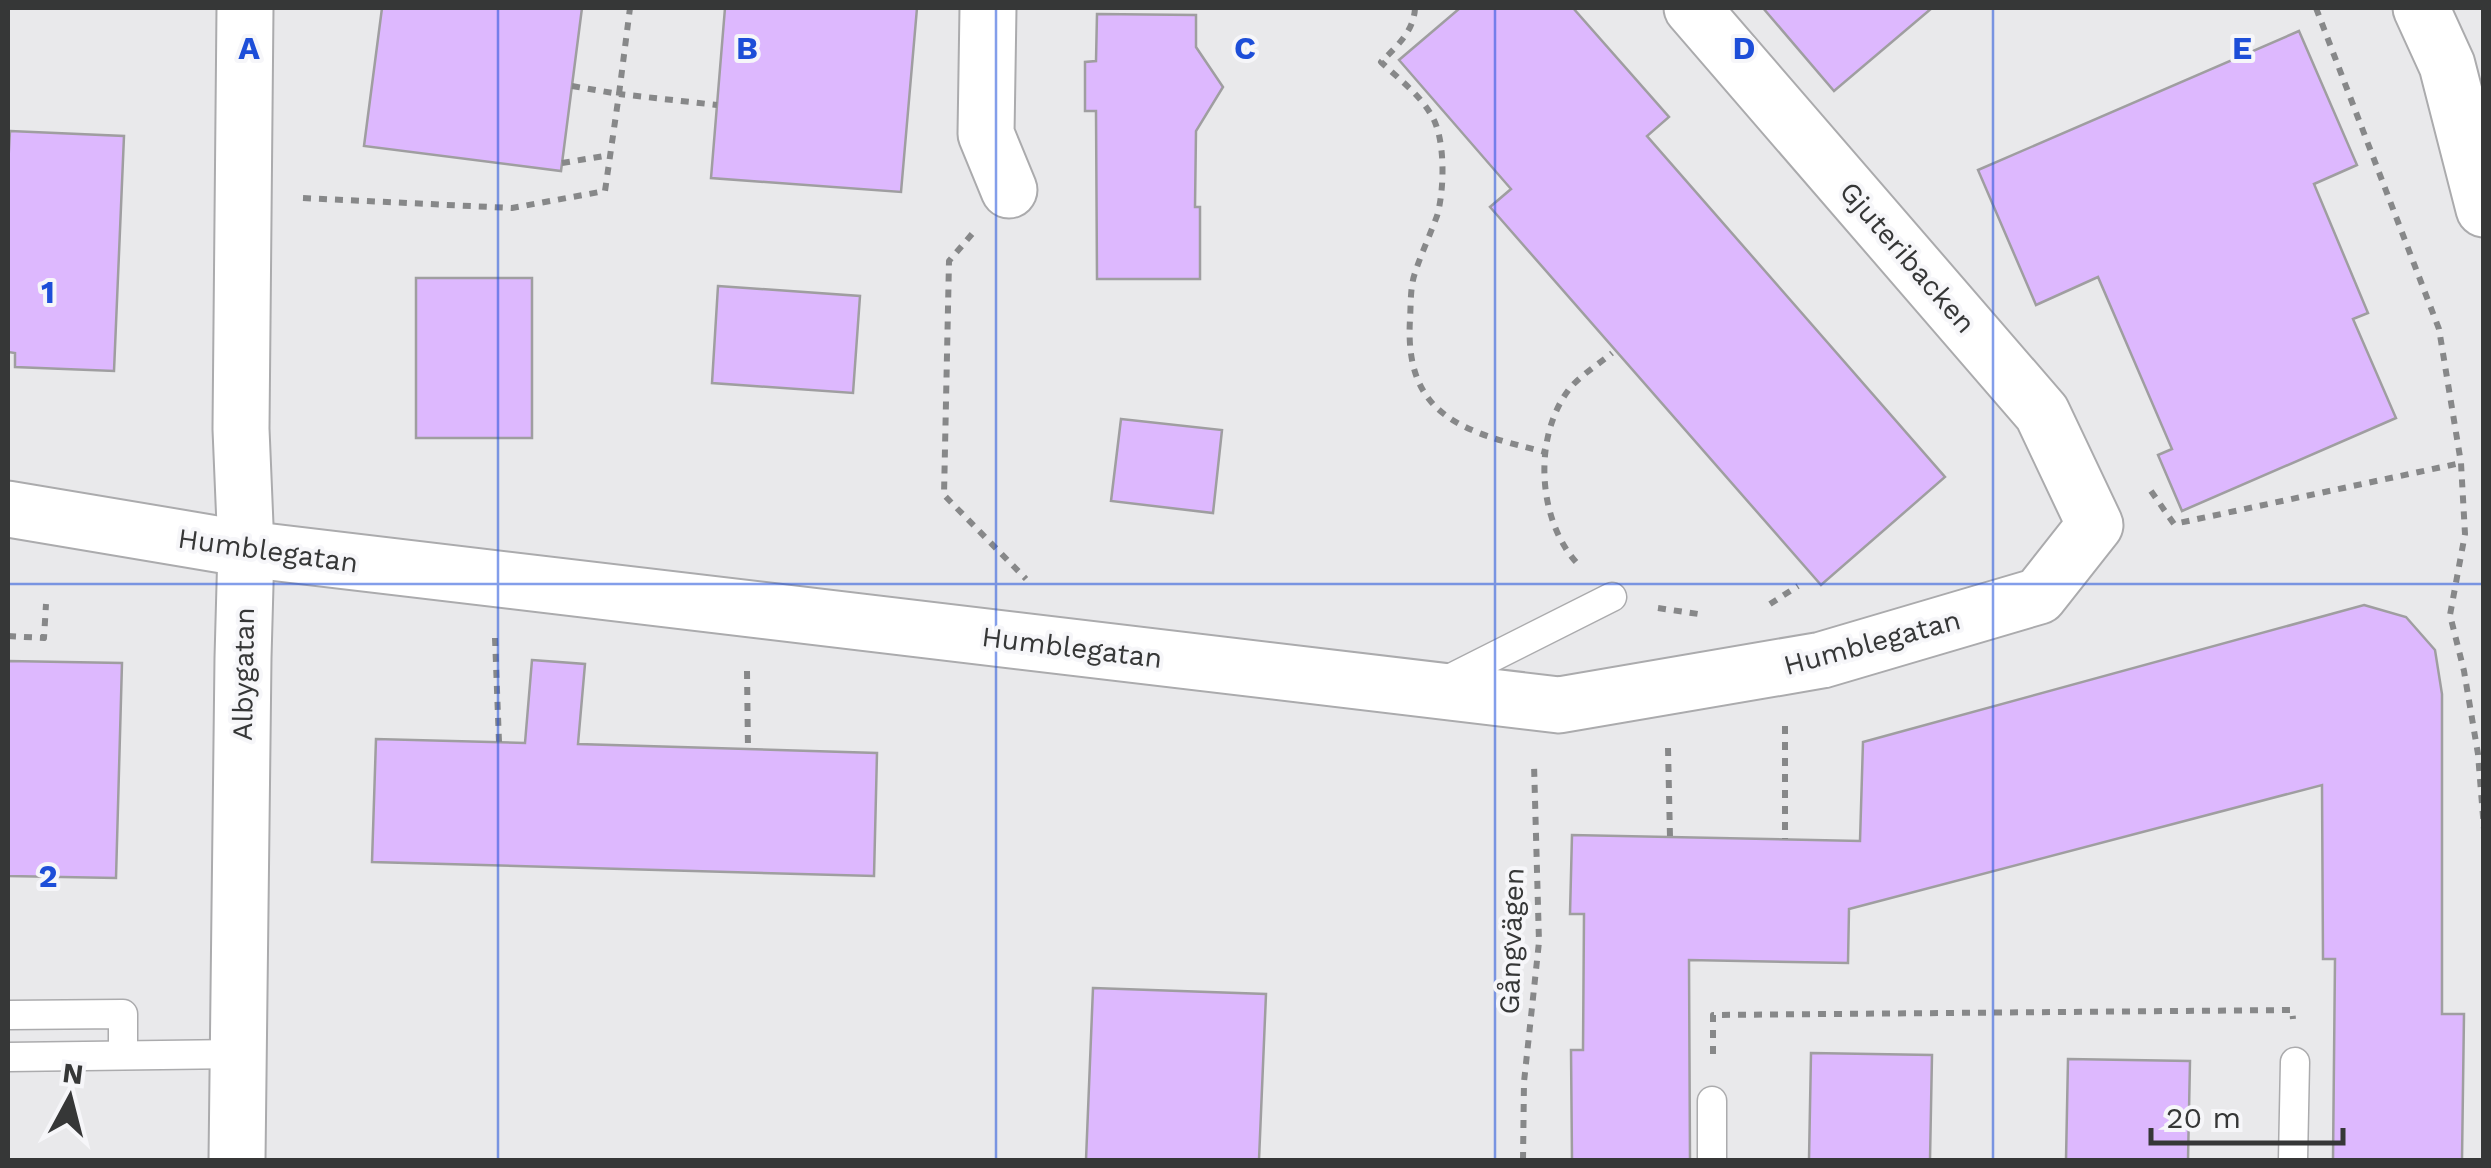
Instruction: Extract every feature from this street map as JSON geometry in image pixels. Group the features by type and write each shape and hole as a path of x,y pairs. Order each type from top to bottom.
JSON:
{"street":[{"name":"Albygatan","path":"238,1160 246,550 241,430 245,8"},
{"path":"988,8 986,134 1008,190"},
{"name":"Gjuteribacken","path":"1692,8 2042,413 2096,525"},
{"path":"2422,8 2447,65 2484,209"},
{"name":"Humblegatan","path":"8,509 246,550 1559,705 1822,660 2039,596 2096,525"}],"lane":[{"path":"1428,689 1612,597"},
{"path":"8,1015 123,1014 123,1056"},
{"path":"8,1057 238,1054"},
{"path":"2293,1160 2295,1062"},
{"path":"1712,1101 1712,1160"}],"path":[{"path":"292,198 512,208 605,191 630,8"},
{"path":"1415,8 1414,21 1402,41 1381,62 1416,95 1436,123 1443,159 1438,212 1413,277 1409,344 1413,369 1429,398 1447,418 1464,429 1544,452"},
{"path":"2316,8 2439,329 2461,463 2464,534 2450,615 2481,754 2484,829"},
{"path":"572,86 717,104"},
{"path":"562,163 611,154"},
{"path":"1008,190 949,261 944,495 1027,580"},
{"path":"1612,354 1571,388 1556,415 1544,452 1551,514 1565,550 1612,597 1714,616"},
{"path":"2146,484 2174,524 2461,463"},
{"path":"1756,612 1798,586"},
{"path":"8,636 44,638 46,604"},
{"path":"495,637 499,742"},
{"path":"747,669 748,749"},
{"path":"1785,840 1786,753"},
{"name":"Gångvägen","path":"1522,1160 1524,1082 1539,942 1534,755"},
{"path":"1669,771 1670,837"},
{"path":"1712,1101 1713,1015 2292,1010 2295,1062"}],"building":[{"path":"382,8 582,8 561,171 364,146"},
{"path":"725,8 917,8 901,192 711,178"},
{"path":"1460,8 1573,8 1669,117 1647,136 1945,477 1821,585 1490,207 1511,189 1399,60"},
{"path":"1763,8 1932,8 1834,91"},
{"path":"1097,14 1196,15 1196,47 1223,87 1196,131 1195,207 1200,207 1200,279 1097,279 1096,111 1085,111 1085,62 1096,61"},
{"path":"2299,31 2357,165 2314,184 2368,313 2353,319 2396,418 2182,511 2158,455 2172,449 2098,277 2036,305 1978,170"},
{"path":"10,131 124,136 114,371 15,367 15,353 8,352"},
{"path":"416,278 532,278 532,438 416,438"},
{"path":"718,286 860,296 853,393 712,383"},
{"path":"1121,419 1222,430 1213,513 1111,501"},
{"path":"2364,605 2406,617 2435,650 2442,694 2442,1014 2464,1014 2462,1160 2333,1160 2335,959 2323,959 2322,785 1849,909 1848,963 1689,960 1690,1160 1572,1160 1571,1050 1583,1050 1584,914 1570,914 1572,835 1860,841 1863,742"},
{"path":"532,660 585,664 578,744 877,753 874,876 372,862 376,739 525,743"},
{"path":"8,661 122,663 116,878 8,876"},
{"path":"1093,988 1266,994 1259,1160 1086,1160"},
{"path":"1811,1053 1932,1055 1930,1160 1809,1160"},
{"path":"2068,1059 2190,1061 2188,1160 2066,1160"}]}
